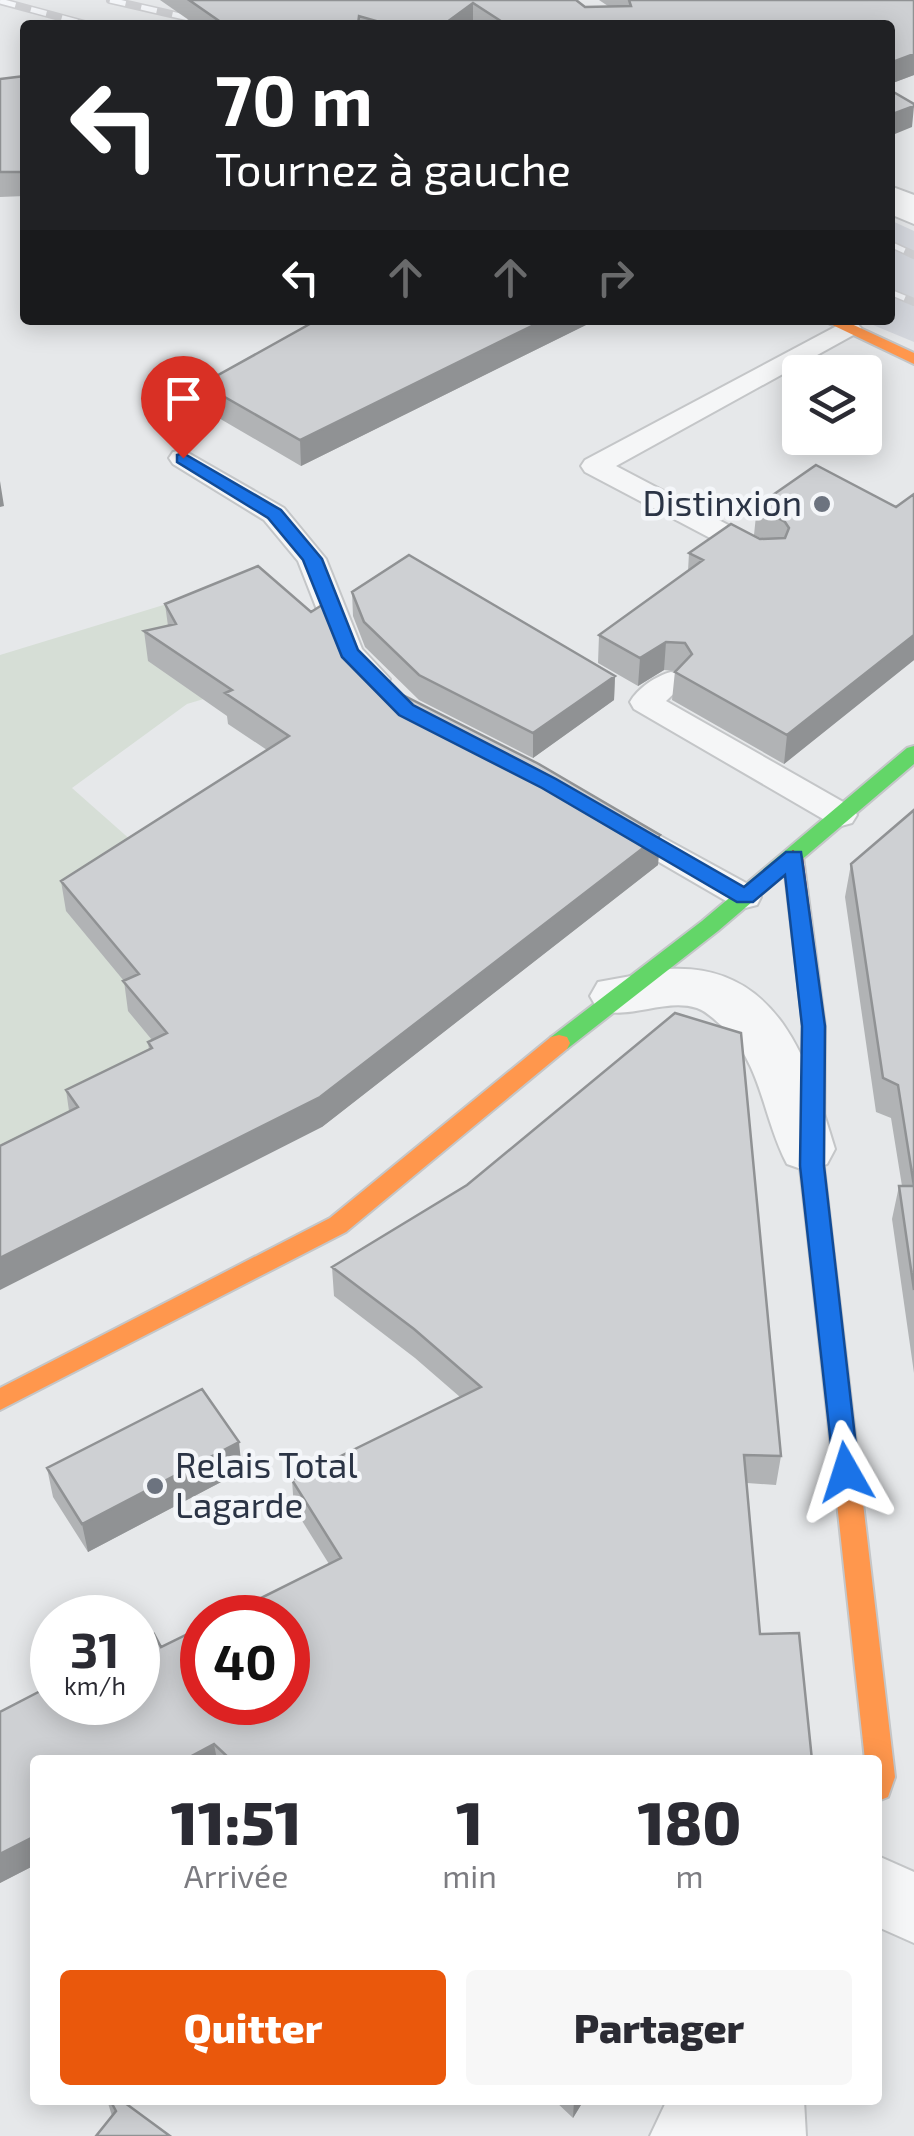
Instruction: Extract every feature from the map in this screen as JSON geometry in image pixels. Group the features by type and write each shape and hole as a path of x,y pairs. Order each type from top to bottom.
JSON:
{"main road":[{"path":"841,325 914,359"},
{"path":"0,1400 338,1224 794,857 914,752"},
{"path":"794,857 814,1026 812,1166 879,1755"}],"street":[{"path":"617,996 665,988 705,989 721,995 760,1027 782,1066 812,1166"},
{"path":"882,1892 914,1909"},
{"path":"688,2136 708,2105"},
{"path":"767,2105 768,2136"}],"lane":[{"path":"769,558 595,466 837,325"},
{"path":"183,458 274,514 312,559 349,653 395,698"},
{"path":"672,682 646,702 841,815"},
{"path":"595,810 745,897"}],"shaded area":[{"path":"895,222 914,231 914,342 873,325 895,325"},
{"path":"170,603 227,692 187,704 72,788 150,857 402,1030 0,1253 0,655"}],"building":[{"path":"189,0 576,0 585,7 631,6 629,0 914,0 914,54 895,61 895,20 499,20 473,3 450,20 373,20 359,16 359,20 218,20"},
{"path":"20,77 20,172 0,172 0,79"},
{"path":"895,93 914,104 895,113"},
{"path":"308,325 534,325 300,440 202,384"},
{"path":"816,465 896,507 914,494 914,635 787,735 675,672 692,654 685,643 666,642 640,658 599,635 703,560 689,553 731,524 760,539 785,538 789,528 785,522 757,506"},
{"path":"409,555 615,676 533,733 419,675 364,622 352,592"},
{"path":"258,566 311,612 322,605 334,633 393,690 537,763 660,835 320,1097 0,1258 0,1146 78,1107 66,1090 152,1048 148,1042 167,1033 123,981 139,974 61,881 289,736 225,693 232,690 144,631 176,624 165,604"},
{"path":"914,810 914,1186 898,1085 883,1078 851,864"},
{"path":"675,1013 741,1033 781,1456 744,1455 760,1634 799,1633 811,1755 226,1755 214,1744 193,1755 30,1755 30,1839 0,1854 0,1712 30,1696 30,1725 160,1725 160,1645 180,1638 180,1725 310,1725 310,1595 267,1595 341,1558 292,1480 481,1387 414,1329 332,1267 467,1185"},
{"path":"899,1186 914,1186 914,1290"},
{"path":"202,1389 239,1442 82,1524 47,1468"},
{"path":"113,2105 128,2105 170,2136 96,2136 116,2111"}],"railway":[{"path":"110,0 197,20"},
{"path":"0,1 70,20"},
{"path":"895,246 914,255"},
{"path":"895,294 914,302"}],"traffic: fast":[{"path":"559,1043 710,926 914,753"}],"traffic: slow":[{"path":"841,325 914,359"},
{"path":"0,1400 338,1225 559,1043"},
{"path":"822,1255 879,1755"}],"traffic: jam":[{"path":"793,857 814,1026 812,1167 822,1255"}],"place":[{"name":"Distinxion","path":"822,504"},
{"name":"Relais Total Lagarde","path":"155,1486"}],"route":[{"path":"183,458 274,514 312,559 349,653 406,710 549,784 745,897 794,857 814,1026 812,1166 846,1472"}]}
